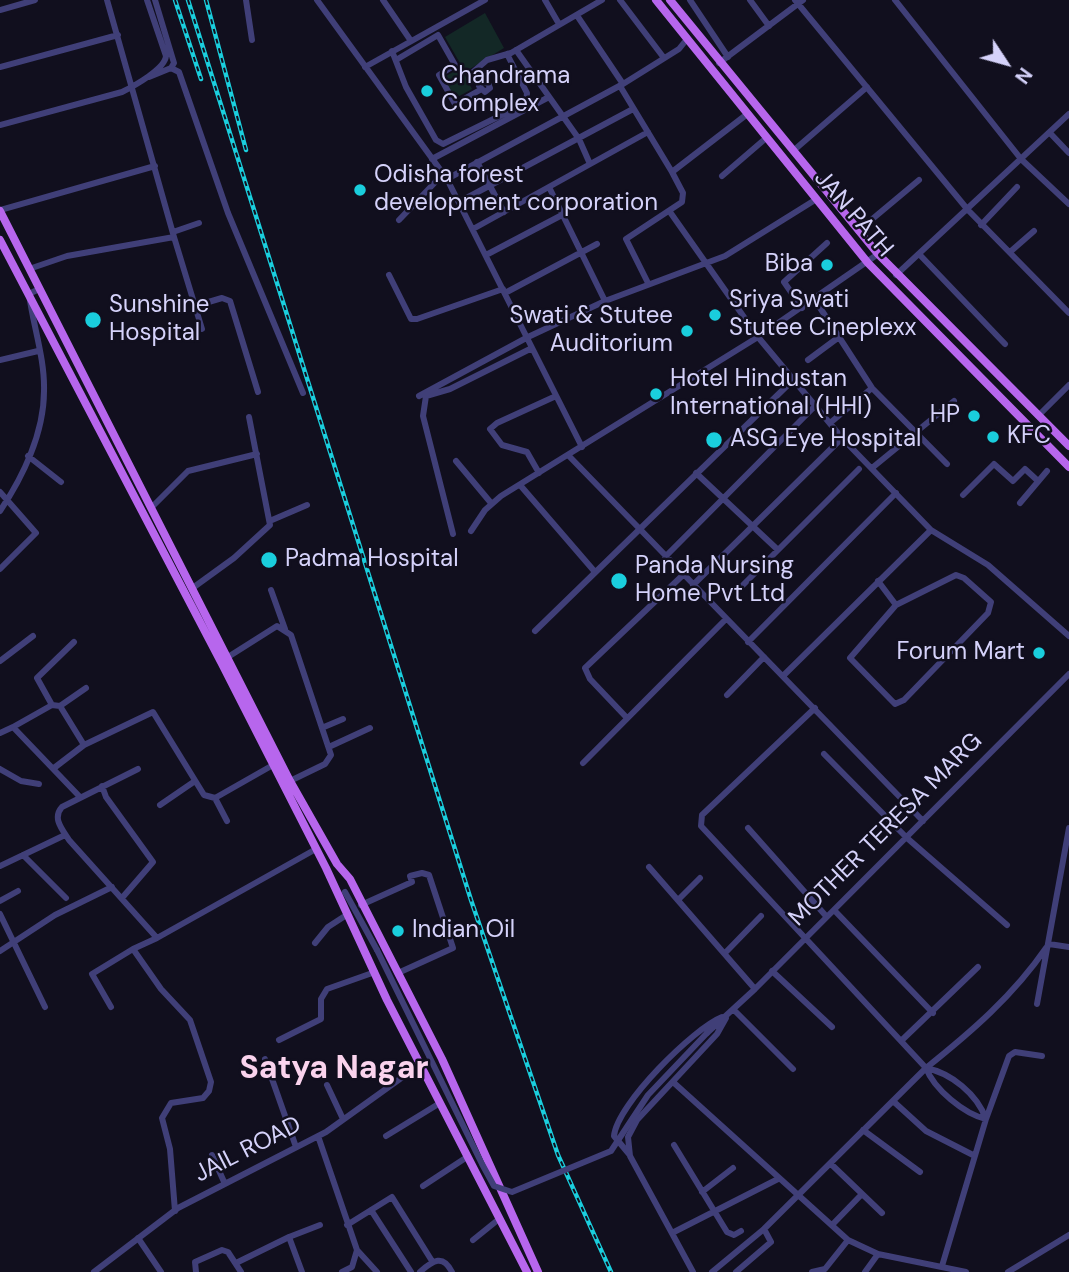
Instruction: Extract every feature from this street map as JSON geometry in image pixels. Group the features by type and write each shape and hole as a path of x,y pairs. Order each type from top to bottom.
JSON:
{"main road":[{"name":"JAN PATH","path":"656,0 765,139 868,263 1069,467"},
{"name":"JAN PATH","path":"670,0 719,63 896,275 1069,446"},
{"path":"0,211 194,587 290,781 337,864 350,879 438,1051 538,1272"},
{"path":"0,240 316,849 422,1069 527,1272"},
{"path":"333,886 338,874 350,879"},
{"path":"333,886 345,892 350,879"},
{"path":"456,1136 472,1128"},
{"path":"520,1257 528,1253"}],"street":[{"path":"0,10 14,3 35,0"},
{"path":"107,0 202,329"},
{"path":"147,0 166,59 149,77"},
{"path":"155,0 173,56 171,68"},
{"path":"246,0 252,40"},
{"path":"317,0 445,176 582,447"},
{"path":"383,0 411,41"},
{"path":"365,67 485,0"},
{"path":"545,0 559,24"},
{"path":"396,60 438,36 456,65 439,75 455,104 489,88 488,83 476,80 473,72 487,60 516,50 603,0"},
{"path":"620,0 664,58"},
{"path":"690,0 728,57"},
{"path":"750,0 769,26"},
{"path":"895,0 1021,159 1069,204"},
{"path":"719,63 799,1 968,210 1069,313"},
{"path":"578,16 683,193 681,202 670,212 626,239 648,283"},
{"path":"0,67 118,35"},
{"path":"399,220 445,176 477,162 621,85 679,49 687,39"},
{"path":"516,50 579,139 590,164"},
{"path":"392,51 406,88 436,140 443,144 526,103 527,93 507,54"},
{"path":"0,125 133,87 171,68 178,69 228,213 303,393"},
{"path":"793,151 867,87"},
{"path":"432,159 549,97"},
{"path":"458,202 634,109"},
{"path":"896,275 1069,114"},
{"path":"672,172 746,115"},
{"path":"472,229 648,132"},
{"path":"1050,133 1069,153"},
{"path":"722,176 765,139"},
{"path":"477,162 503,212"},
{"path":"0,211 155,166"},
{"path":"858,231 919,180"},
{"path":"549,187 605,301"},
{"path":"981,225 1017,187"},
{"path":"419,396 528,337 605,301 747,244 815,200"},
{"path":"670,212 758,337 842,438 931,530 988,565 1069,636"},
{"path":"486,255 562,215"},
{"path":"29,269 67,256 174,234 199,223"},
{"path":"1010,252 1034,231"},
{"path":"802,308 784,282 827,243"},
{"path":"389,275 411,319 418,319 504,291 597,244"},
{"path":"471,531 491,503 758,337 878,254"},
{"path":"919,254 1005,344"},
{"path":"0,511 41,424 44,389 29,294 39,289"},
{"path":"195,306 222,298 230,301 258,392"},
{"path":"815,300 873,388 947,464"},
{"path":"808,360 839,337"},
{"path":"453,534 422,416 426,396 450,389 532,348"},
{"path":"0,360 38,351"},
{"path":"535,631 793,380"},
{"path":"1038,416 1069,385"},
{"path":"830,423 873,388"},
{"path":"539,472 527,453 502,445 490,429 497,423 555,396"},
{"path":"872,468 954,401"},
{"path":"666,557 815,406"},
{"path":"249,416 272,520"},
{"path":"693,585 842,438"},
{"path":"152,507 188,471 257,454"},
{"path":"568,455 923,821"},
{"path":"28,456 61,482"},
{"path":"456,461 491,503"},
{"path":"963,495 994,464 1013,481 1025,469 1038,481"},
{"path":"738,590 859,468"},
{"path":"1020,503 1047,471"},
{"path":"696,473 778,550"},
{"path":"520,485 595,572"},
{"path":"0,492 36,533 0,569"},
{"path":"748,642 896,493"},
{"path":"194,587 259,538 272,520 307,505"},
{"path":"784,675 931,530"},
{"path":"627,718 590,679 585,668 683,575"},
{"path":"956,575 964,578 991,603 988,612 904,700 895,704 850,658 896,605 956,575"},
{"path":"878,582 896,605"},
{"path":"271,590 285,629 294,642 331,746 331,755 325,764 290,781"},
{"path":"583,763 726,619"},
{"path":"228,657 277,626 285,629"},
{"path":"0,661 33,636"},
{"path":"74,642 37,678 83,745"},
{"path":"727,695 764,657"},
{"name":"MOTHER TERESA MARG","path":"345,892 377,950 494,1186 501,1190 522,1189 611,1151 648,1095 707,1033 755,989 1069,674"},
{"path":"0,733 86,688"},
{"path":"815,708 702,815 700,821 704,830 926,1068 935,1084 970,1113 986,1118"},
{"path":"54,768 83,745 153,712 204,795 215,798 272,765"},
{"path":"324,727 343,719"},
{"path":"13,727 80,797"},
{"path":"331,746 370,728"},
{"path":"824,754 906,838 1007,925"},
{"path":"0,769 21,782 39,784"},
{"path":"138,769 59,810 58,822 65,835 158,938"},
{"path":"160,805 195,781"},
{"path":"102,786 119,816 153,862 122,898"},
{"path":"215,798 227,821"},
{"path":"748,828 826,916"},
{"path":"1037,1004 1069,828"},
{"path":"0,866 65,835"},
{"path":"111,1007 92,974 316,849"},
{"path":"23,855 66,898"},
{"path":"649,867 726,952 755,989"},
{"path":"361,905 412,882 410,876 422,873 429,875 453,947 398,974"},
{"path":"678,900 701,878"},
{"path":"0,951 55,915 111,887"},
{"path":"0,901 18,891"},
{"path":"834,910 933,1013"},
{"path":"0,914 45,1007"},
{"path":"315,943 328,927 348,914"},
{"path":"726,952 761,916"},
{"path":"1049,944 1069,947"},
{"path":"712,1272 764,1229 926,1068 998,1007 1028,974 1049,944"},
{"path":"133,949 161,989 190,1020 211,1082 203,1098 171,1103 162,1118 170,1149 175,1210"},
{"path":"901,1041 978,967"},
{"path":"772,971 832,1027"},
{"path":"279,1040 321,1019 321,999 327,989 375,972"},
{"path":"731,1011 793,1069"},
{"name":"MOTHER TERESA MARG","path":"630,1156 631,1130 717,1034 731,1011"},
{"name":"MOTHER TERESA MARG","path":"630,1156 614,1136 621,1117 644,1087 692,1037 708,1022 731,1011"},
{"path":"942,1266 973,1155 1009,1056 1015,1052 1042,1056"},
{"path":"265,1059 296,1147"},
{"path":"926,1068 948,1076 965,1090 982,1107 986,1118"},
{"name":"JAIL ROAD","path":"94,1272 175,1210 318,1136 411,1071 422,1069"},
{"path":"673,1082 848,1240 878,1254 966,1272"},
{"path":"327,1085 343,1119"},
{"path":"893,1101 926,1131 973,1155"},
{"path":"386,1136 440,1103"},
{"path":"863,1130 920,1172"},
{"path":"318,1136 357,1250 377,1272"},
{"path":"674,1145 727,1232 734,1235 741,1231"},
{"path":"212,1154 225,1184"},
{"path":"630,1156 693,1272"},
{"path":"423,1186 467,1157"},
{"path":"831,1164 882,1213"},
{"path":"702,1192 733,1168"},
{"path":"672,1233 778,1179"},
{"path":"832,1225 861,1195"},
{"path":"347,1225 388,1199 396,1199 432,1261"},
{"path":"371,1210 411,1272"},
{"path":"473,1240 499,1219"},
{"path":"236,1264 289,1237 320,1225"},
{"path":"736,1272 771,1242 764,1229"},
{"path":"1008,1272 1069,1235"},
{"path":"289,1237 302,1272"},
{"path":"138,1238 161,1272"},
{"path":"812,1272 825,1269 848,1240"},
{"path":"195,1272 195,1262 222,1250 241,1272"},
{"path":"342,1272 352,1267 357,1250"},
{"path":"865,1272 878,1254"},
{"path":"421,1272 432,1261 443,1260 452,1272"}],"green space":[{"path":"485,13 504,48 465,72 445,37"},
{"path":"461,68 472,89 454,99 442,78"}],"railway":[{"path":"175,0 201,79"},
{"path":"188,0 471,900 558,1155 611,1272"},
{"path":"206,0 246,150"}],"place":[{"name":"Chandrama Complex","path":"427,91"},
{"name":"Odisha forest development corporation","path":"360,190"},
{"name":"Biba","path":"827,265"},
{"name":"Sriya Swati Stutee Cineplexx","path":"715,315"},
{"name":"Sunshine Hospital","path":"93,320"},
{"name":"Swati & Stutee Auditorium","path":"687,331"},
{"name":"Hotel Hindustan International (HHI)","path":"656,394"},
{"name":"HP","path":"974,416"},
{"name":"KFC","path":"993,437"},
{"name":"ASG Eye Hospital","path":"714,440"},
{"name":"Padma Hospital","path":"269,560"},
{"name":"Panda Nursing Home Pvt Ltd","path":"619,581"},
{"name":"Forum Mart","path":"1039,653"},
{"name":"Indian Oil","path":"398,931"}],"district":[{"name":"Satya Nagar","path":"334,1070"}]}
